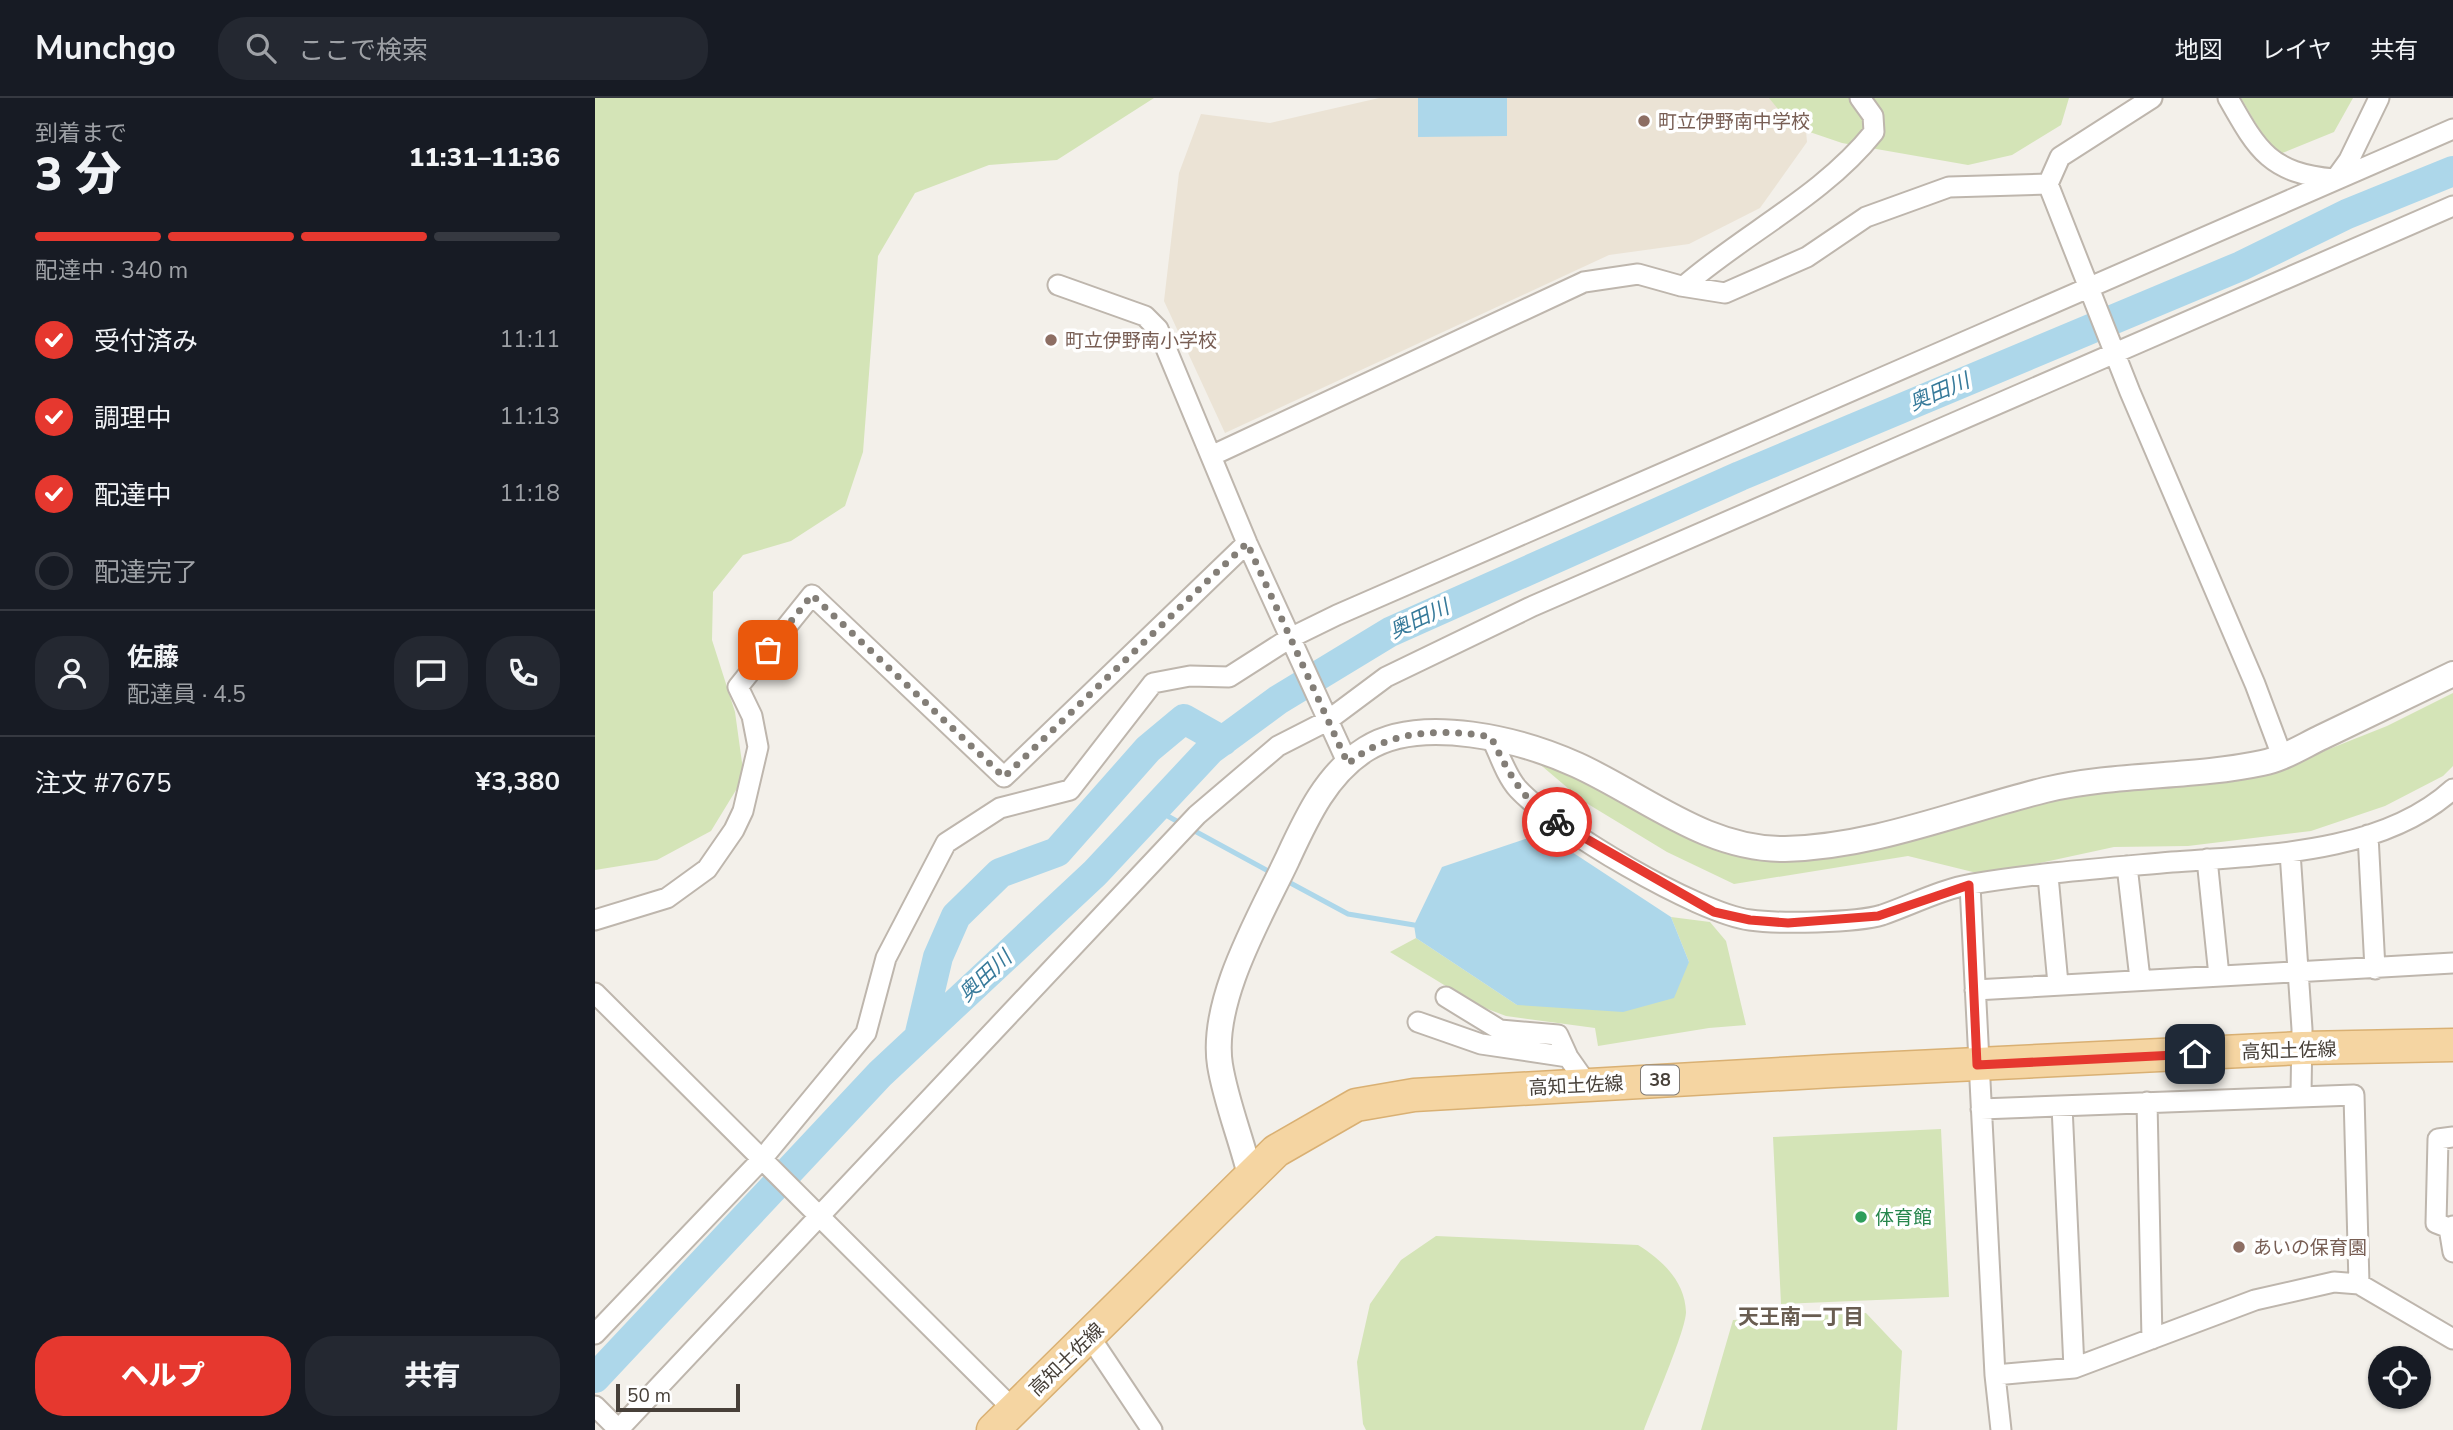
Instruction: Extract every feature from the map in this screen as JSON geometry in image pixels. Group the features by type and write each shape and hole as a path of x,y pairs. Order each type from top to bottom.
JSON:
{"main road":[{"name":"高知土佐線","path":"1004,1420 1276,1151 1356,1105 1413,1096 1587,1084 2303,1048 2453,1045"}],"street":[{"path":"1684,286 1831,175 1864,146 1874,132 1873,116 1860,98"},
{"path":"2152,98 2060,157 2048,184 2115,353 2255,684 2282,756"},
{"path":"2228,98 2248,134 2281,169 2310,177 2335,179"},
{"path":"2335,179 2349,160 2379,98"},
{"path":"595,1334 762,1159 866,1033 886,958 946,843 1000,808 1070,790 1153,683 1190,676 1229,677 1290,638 1337,615 2453,129"},
{"path":"1211,456 1584,282 1638,274 1725,293 1807,257 1866,217 1948,187 2048,184"},
{"path":"595,1406 619,1430 1197,815 1278,746 1323,712 1386,677 1533,606 2453,206"},
{"path":"1058,285 1145,316 1159,329 1247,543 1348,764"},
{"path":"595,920 667,898 707,869 734,830 743,811 758,747 752,716 738,687 812,595 1004,777 1247,543"},
{"path":"1250,1175 1220,1064 1222,1017 1243,954 1307,817 1332,778 1380,742 1410,736 1460,732 1491,737 1578,765 1663,813 1709,834 1753,846 1781,849 1820,847 1885,835 2050,789 2146,774 2228,769 2268,762 2453,674"},
{"path":"1491,737 1515,786 1545,815 1714,912 1750,920 1788,923 1878,916 1969,885 2127,866 2290,852 2368,835 2407,821 2438,803 2453,789"},
{"path":"2368,835 2375,969"},
{"path":"2290,852 2300,974 2303,1048 2301,1095"},
{"path":"2207,859 2219,976"},
{"path":"2127,866 2140,979"},
{"path":"2049,876 2058,984"},
{"path":"1969,885 1995,1375 2001,1430"},
{"path":"1975,990 2140,979 2300,974 2453,963"},
{"path":"595,993 820,1218 1004,1420"},
{"path":"1445,997 1500,1030 1557,1034 1568,1057 1587,1084"},
{"path":"1418,1022 1481,1044 1568,1057"},
{"path":"1980,1109 2354,1094 2359,1284"},
{"path":"2147,1102 2152,1339"},
{"path":"2062,1106 2074,1368"},
{"path":"2453,1137 2438,1139 2436,1223 2451,1227 2453,1252"},
{"path":"1995,1375 2074,1368 2255,1300 2334,1282 2359,1284 2453,1339"},
{"path":"1090,1337 1152,1430"}],"shaded area":[{"path":"1379,98 1784,98 1804,108 1807,142 1760,208 1689,244 1609,255 1225,433 1164,301 1179,173 1201,114 1270,123"}],"green space":[{"path":"595,98 1154,98 1057,160 989,165 915,193 878,256 863,452 845,506 791,541 743,555 713,592 712,640 735,712 744,777 711,831 657,860 595,870"},
{"path":"1769,98 2069,98 2061,125 2012,155 1968,165 1842,143 1792,126"},
{"path":"2241,98 2353,98 2334,132 2275,156"},
{"path":"2453,693 2453,766 2443,776 2385,806 2311,831 2188,846 2114,847 1985,875 1908,856 1734,884 1667,852 1583,801 1509,738 1741,846 1840,831 2037,790 2299,761 2387,726"},
{"path":"1671,917 1710,922 1726,941 1746,1025 1709,1028 1598,1046 1595,1028 1506,1016 1477,1005 1390,952 1416,938 1517,1005 1689,962"},
{"name":"体育館","path":"1941,1129 1949,1297 1781,1304 1773,1137"},
{"path":"1436,1236 1638,1245 1655,1257 1677,1281 1685,1301 1686,1312 1675,1351 1644,1430 1366,1430 1363,1424 1357,1362 1370,1304 1401,1260"},
{"path":"1866,1313 1902,1351 1897,1430 1701,1430 1733,1320"}],"water":[{"path":"1418,98 1507,98 1507,136 1418,137"},
{"path":"1543,833 1671,917 1689,962 1674,998 1623,1012 1517,1005 1416,938 1414,925 1442,867"}],"waterway":[{"name":"奥田川","path":"595,1378 880,1074 1095,873 1210,750 1278,700 1390,632 1740,476 2241,266 2347,214 2453,171"},
{"path":"919,1037 938,957 956,916 1000,873 1057,852 1148,749 1184,719 1223,741"},
{"path":"1155,809 1182,824"},
{"path":"1191,829 1272,873"},
{"path":"1283,879 1348,914 1414,925"}],"way so far":[{"path":"768,650 812,595 1004,777 1247,543 1348,764 1363,751 1380,742 1410,736 1460,732 1491,737 1515,786 1545,815 1557,822"}],"place":[{"name":"町立伊野南中学校","path":"1644,121"},
{"name":"町立伊野南小学校","path":"1051,340"},
{"name":"体育館","path":"1861,1217"},
{"name":"あいの保育園","path":"2239,1247"}],"district":[{"name":"天王南一丁目","path":"1801,1317"}],"route":[{"path":"1557,822 1714,912 1750,920 1788,923 1878,916 1969,885 1975,968 1977,1065 2195,1054"}]}
